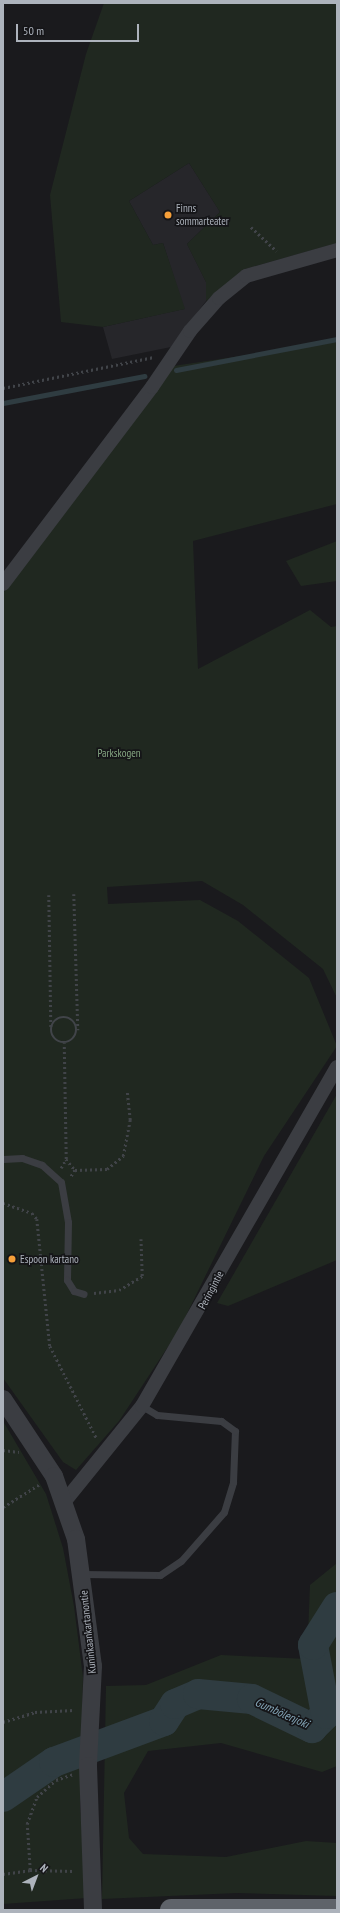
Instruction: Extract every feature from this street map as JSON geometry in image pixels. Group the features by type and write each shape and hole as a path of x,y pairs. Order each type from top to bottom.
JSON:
{"highway":[{"path":"171,1910 337,1910"}],"street":[{"path":"3,584 174,353 219,298 246,276 337,250"},
{"name":"Peringintie","path":"65,1502 107,1452 142,1406 337,1067"},
{"name":"Kuninkaankartanontie","path":"3,1398 54,1476 65,1502 82,1574 93,1666 88,1768 94,1910"}],"lane":[{"path":"3,1159 22,1158 58,1176 65,1190 69,1256 67,1280 74,1292 84,1294"},
{"path":"82,1574 160,1575 181,1561 224,1512 233,1482 235,1432 221,1421 157,1416 142,1406"}],"path":[{"path":"251,227 276,249 281,265"},
{"path":"3,388 174,353"},
{"path":"64,1043 75,1038 78,1030 74,894"},
{"path":"49,895 51,1027 54,1038 64,1043"},
{"path":"51,1027 56,1020 64,1016 72,1019 78,1030"},
{"path":"58,1176 66,1159 64,1043"},
{"path":"75,1170 106,1169 123,1156 130,1120 128,1091"},
{"path":"3,1203 32,1213 37,1219 50,1346 94,1433 107,1452"},
{"path":"84,1294 118,1290 142,1276 141,1238"},
{"path":"28,1261 69,1256"},
{"path":"3,1507 54,1476"},
{"path":"3,1722 35,1712 90,1709"},
{"path":"30,1870 27,1824 37,1797 56,1780 88,1768"},
{"path":"3,1874 30,1870 93,1872"}],"shaded area":[{"path":"189,163 220,212 187,244 206,282 206,301 171,347 112,359 103,327 184,309 163,243 153,245 129,201"}],"green space":[{"path":"104,3 337,3 337,243 245,269 206,301 206,282 187,244 220,212 189,163 129,201 153,245 163,243 185,309 103,327 61,322 50,195 86,54"},
{"name":"Parkskogen","path":"337,342 337,504 193,541 198,669 310,610 331,627 337,626 337,998 323,969 243,905 202,881 107,887 108,904 200,900 238,921 309,978 337,1046 264,1156 179,1330 119,1421 76,1470 63,1462 3,1378 3,593 173,366"},
{"path":"337,541 337,581 301,586 286,561"},
{"path":"337,1094 337,1260 228,1306 217,1303"},
{"path":"3,1421 46,1494 63,1548 74,1606 83,1677 80,1807 87,1898 3,1904"},
{"path":"337,1563 337,1766 322,1772 221,1743 148,1751 124,1793 129,1838 143,1854 226,1857 306,1841 337,1843 337,1896 237,1893 102,1899 106,1686 146,1685 221,1655 307,1659 310,1585"}],"waterway":[{"path":"176,370 337,339"},
{"path":"3,403 144,376"},
{"name":"Gumbölenjoki","path":"3,1797 54,1762 164,1721 175,1704 198,1694 252,1699 312,1728 326,1714 313,1645 337,1607"}],"place":[{"name":"Finns sommarteater","path":"168,215"},
{"name":"Espoon kartano","path":"12,1259"}]}
